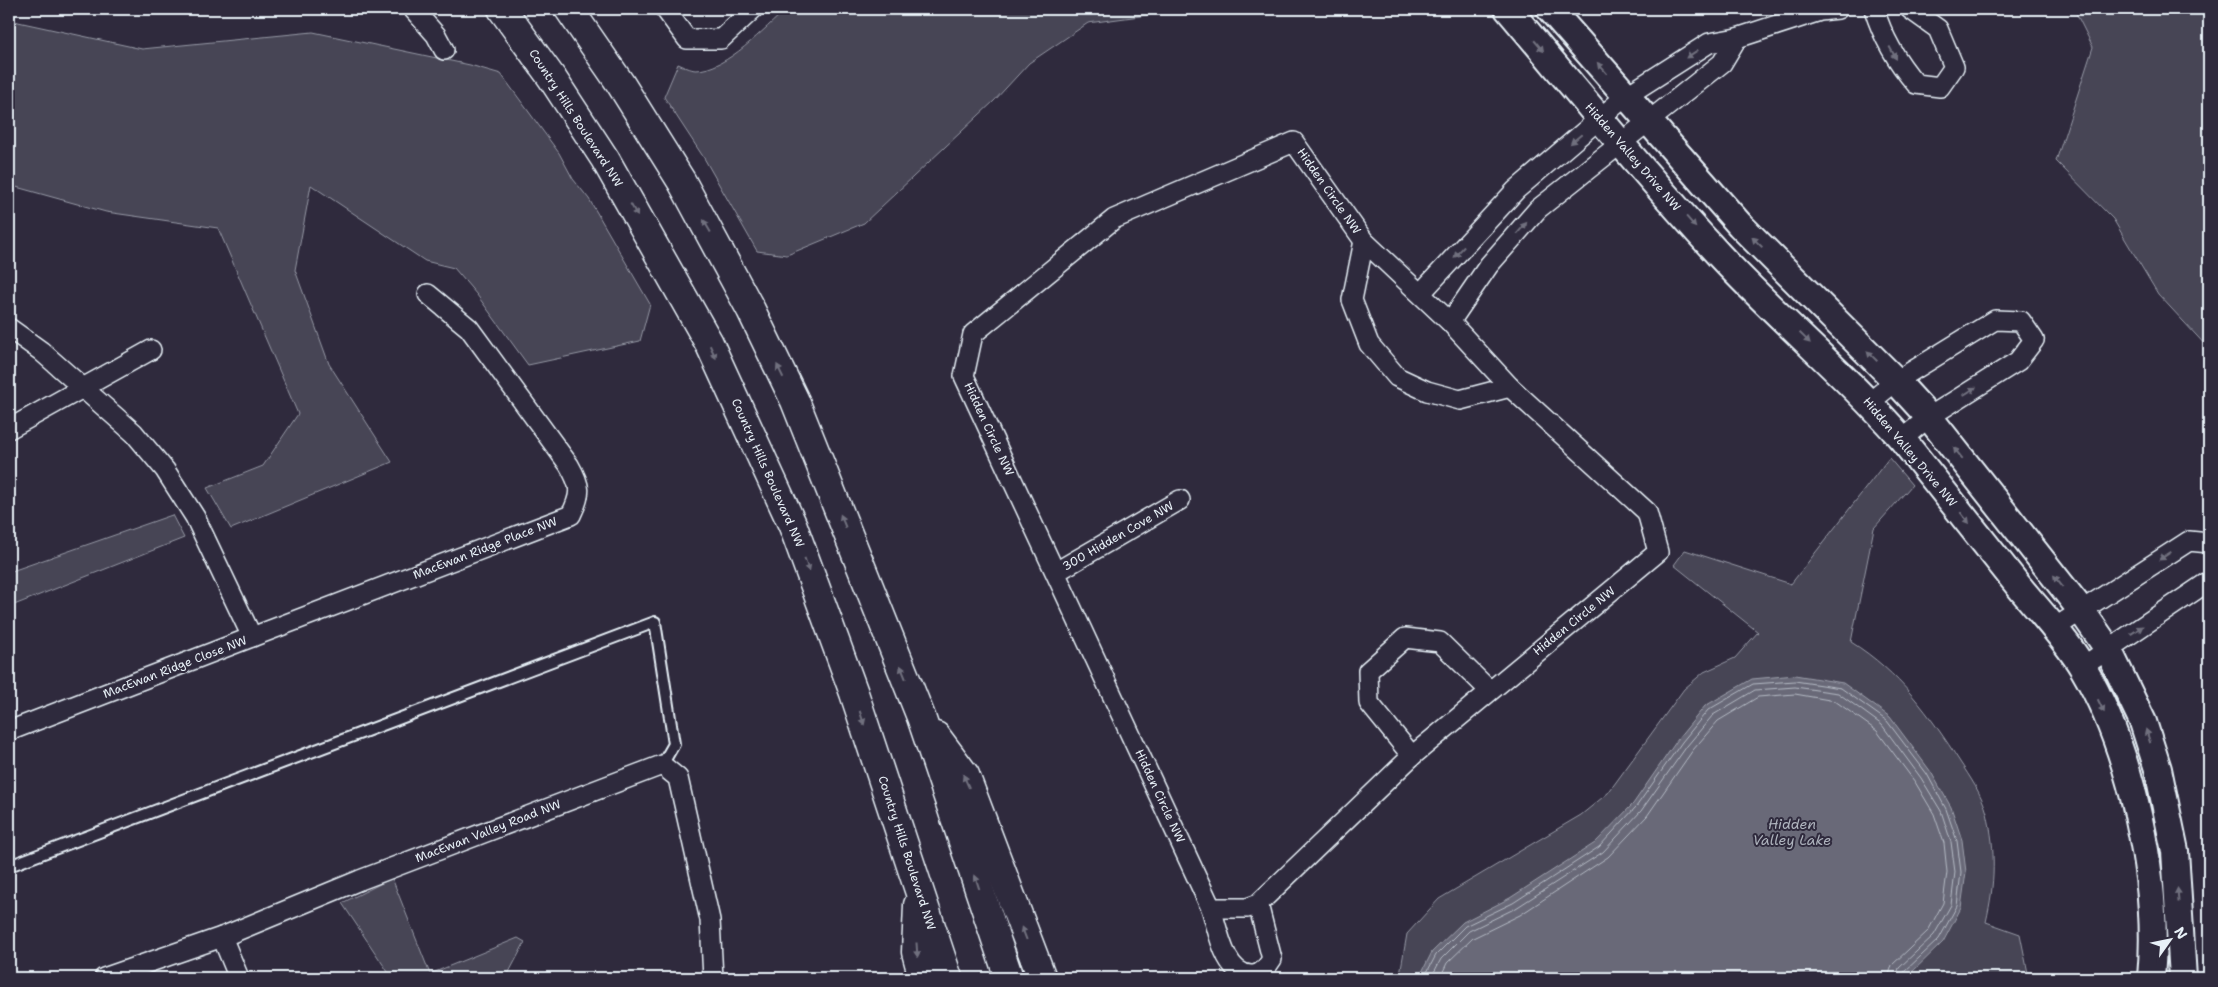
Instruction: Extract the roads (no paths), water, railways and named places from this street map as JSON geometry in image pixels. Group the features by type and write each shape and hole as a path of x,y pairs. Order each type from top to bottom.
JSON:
{"main road":[{"name":"Country Hills Boulevard NW","path":"502,9 552,78 605,159 709,343 793,526 854,693 948,978"},
{"path":"569,9 620,83 682,182 751,310 795,401 921,717 1008,978"},
{"path":"921,717 965,775 1042,978"},
{"path":"918,886 916,952 923,978"}],"street":[{"path":"412,9 436,36 444,50"},
{"path":"665,9 687,39 721,39 752,9"},
{"name":"Hidden Valley Drive NW","path":"1508,9 1600,119 1721,257 1870,402 1902,439 2053,628 2082,668 2117,738 2133,796 2148,864 2153,955 2151,978"},
{"path":"1550,9 1740,225 1896,381 1929,417 2081,610 2108,649 2144,722 2158,769 2175,851 2183,978"},
{"path":"1420,293 1516,190 1626,96 1709,43 1737,38 1820,11 1838,9"},
{"path":"1874,9 1881,32 1900,66 1916,84 1940,87 1954,67 1938,29 1910,9"},
{"path":"1450,322 1489,265 1538,209 1722,62 1737,38"},
{"name":"Hidden Circle NW","path":"1294,142 1364,241 1450,322 1510,387 1647,512 1658,552 1489,690 1412,756 1258,904 1272,959 1266,968 1253,976 1239,973 1229,963 1211,908 964,376 973,334 1114,219 1294,142"},
{"path":"1364,241 1352,300 1370,344 1397,377 1427,391 1460,400 1510,387"},
{"name":"MacEwan Ridge Place NW","path":"252,637 571,515 580,498 578,481 570,465 469,328 428,294"},
{"path":"1870,402 1896,381 1995,320 2021,321 2034,340 2018,361 1929,417 1902,439"},
{"name":"MacEwan Ridge Close NW","path":"9,328 41,351 134,433 165,470 195,517 252,637 9,731"},
{"path":"9,429 151,350"},
{"name":"300 Hidden Cove NW","path":"1056,572 1180,500"},
{"path":"2053,628 2189,541 2209,543"},
{"path":"2082,668 2209,581"},
{"path":"1412,756 1369,703 1368,671 1405,638 1440,642 1489,690"},
{"path":"662,765 678,778 710,920 713,978"},
{"name":"MacEwan Valley Road NW","path":"104,978 222,938 360,880 662,765"},
{"path":"1211,908 1247,908 1258,904"},
{"path":"222,938 238,978"}],"lane":[{"path":"9,866 655,622 674,744 662,765"}],"water":[{"name":"Hidden Valley Lake","path":"1795,675 1843,683 1890,717 1931,772 1951,807 1962,840 1966,872 1961,908 1943,942 1908,976 1904,978 1419,978 1432,952 1463,922 1510,898 1595,843 1633,804 1678,739 1705,706 1752,679"}]}
